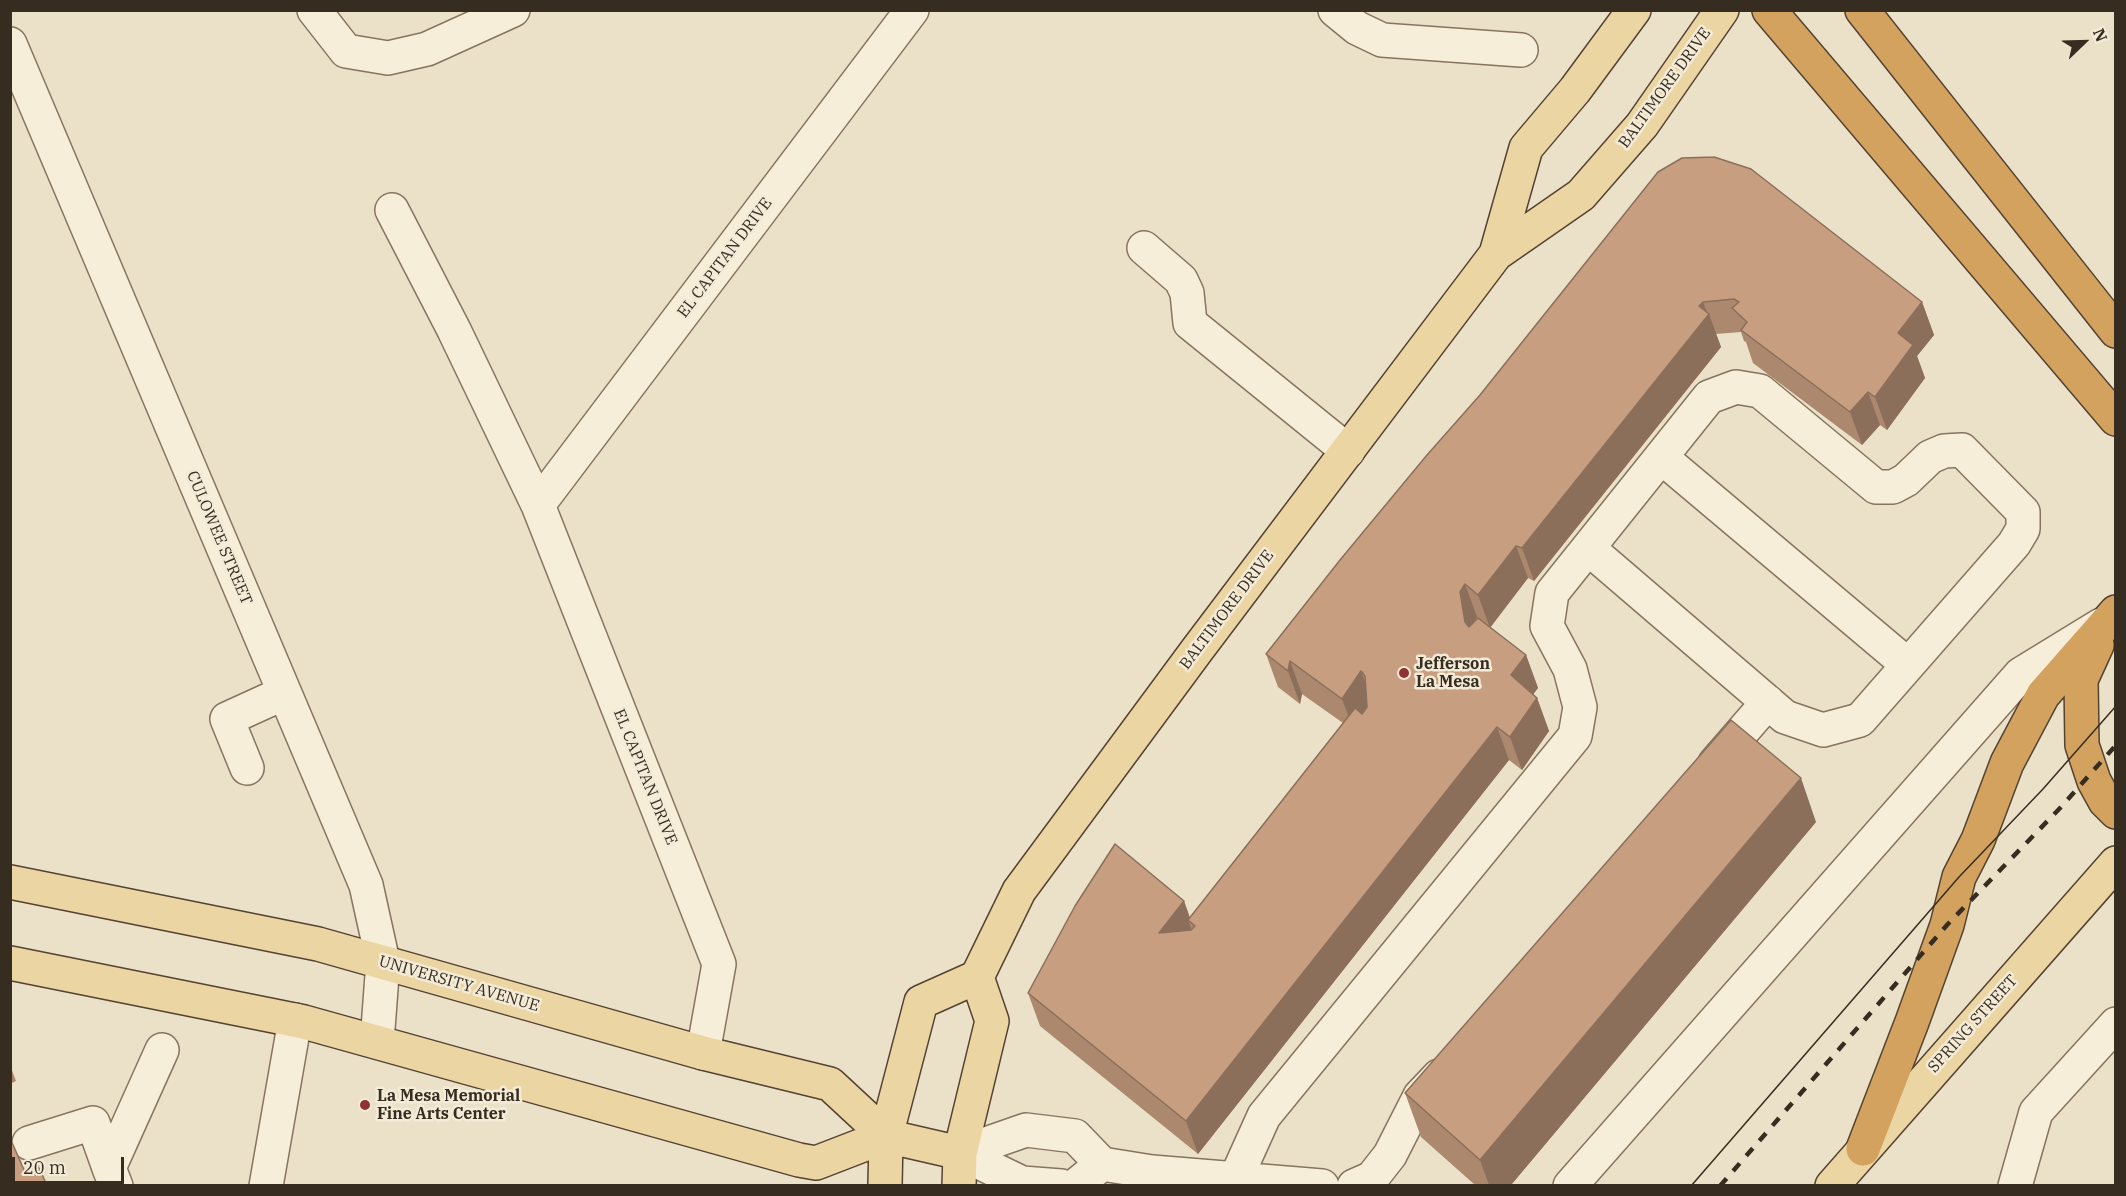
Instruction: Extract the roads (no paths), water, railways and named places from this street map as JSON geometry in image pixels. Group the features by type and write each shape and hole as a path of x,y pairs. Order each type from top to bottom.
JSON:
{"highway":[{"path":"1769,10 2115,419"},
{"path":"1862,10 2115,332"},
{"path":"2111,617 2081,680 2080,723 2082,745 2094,781 2105,801 2115,812"},
{"path":"1863,1149 1947,925 1959,877 1978,840 2007,763 2043,695 2111,617"}],"main road":[{"name":"BALTIMORE DRIVE","path":"1496,254 1526,148 1575,90 1634,10"},
{"name":"BALTIMORE DRIVE","path":"977,977 1019,891 1197,650 1496,254 1581,195 1642,124 1722,10"},
{"name":"SPRING STREET","path":"1832,1185 2115,863"},
{"name":"UNIVERSITY AVENUE","path":"10,882 79,894 318,944 703,1053 830,1084 886,1137"},
{"path":"10,963 295,1020 799,1160 816,1163 886,1137 960,1153"},
{"path":"885,1185 886,1137 921,1002 977,977 992,1021 960,1153 959,1185"}],"street":[{"path":"314,10 346,51 388,58 427,49 513,10"},
{"name":"EL CAPITAN DRIVE","path":"538,506 912,10"},
{"path":"1335,10 1357,28 1382,40 1521,50"},
{"name":"CULOWEE STREET","path":"10,44 366,885 383,962 377,1042"},
{"name":"EL CAPITAN DRIVE","path":"392,210 454,330 538,506 719,964 703,1053"},
{"path":"1144,248 1181,280 1187,293 1190,323 1348,451"},
{"path":"1236,1178 1264,1116 1575,736 1580,707 1570,669 1547,626 1552,593 1588,548 1661,457 1709,397 1736,387 1760,391 1876,487 1893,487 1906,480 1930,457 1944,451 1962,450 2023,512 2023,529 2014,544 1860,720 1823,730 1785,717 1588,548"},
{"path":"1661,457 1908,665"},
{"path":"1570,1185 2021,674 2111,617"},
{"path":"247,768 226,719 284,693"},
{"path":"1697,783 1768,702"},
{"path":"266,1185 295,1020"},
{"path":"2015,1185 2036,1112 2115,1024"},
{"path":"113,1177 162,1050"},
{"path":"1354,1185 1372,1178 1390,1155 1420,1096 1460,1052"},
{"path":"29,1143 93,1123 113,1177"},
{"path":"960,1153 1026,1130 1075,1136 1102,1164 1152,1172 1322,1185"},
{"path":"960,1153 1022,1183 1061,1185"},
{"path":"1075,1185 1102,1164"}],"tram line":[{"path":"1691,1186 1959,877 2043,789 2116,706"}],"railway":[{"path":"1720,1186 1947,925 2062,806 2116,745"}],"place":[{"name":"Jefferson La Mesa","path":"1404,673"},
{"name":"La Mesa Memorial Fine Arts Center","path":"365,1105"}]}
